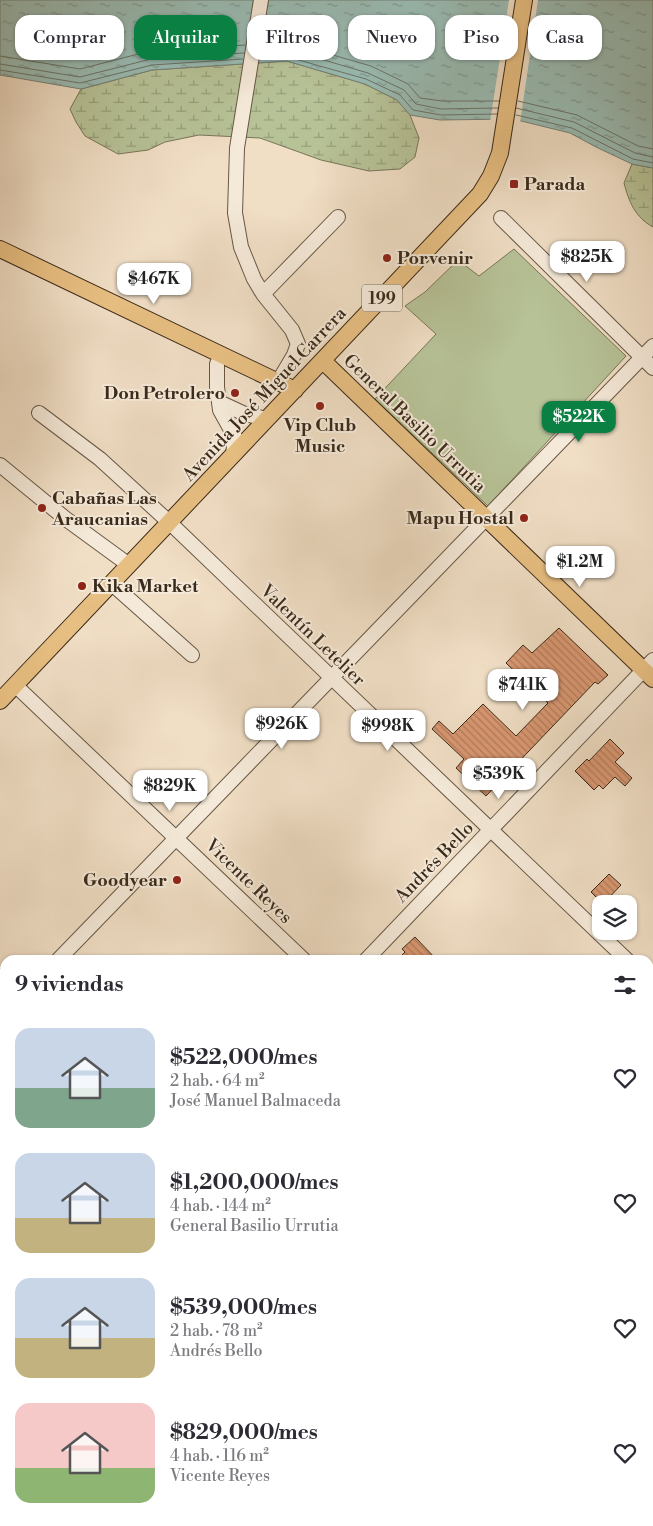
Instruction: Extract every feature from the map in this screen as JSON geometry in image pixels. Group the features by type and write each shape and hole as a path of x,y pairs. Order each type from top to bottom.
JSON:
{"main road":[{"name":"Avenida José Miguel Carrera","path":"0,701 480,194 491,176 500,153 524,0"},
{"path":"0,249 295,390"},
{"name":"General Basilio Urrutia","path":"323,361 485,519 650,670"}],"street":[{"path":"261,0 237,148 235,197 237,230 247,263 263,294 292,330 298,344 294,355 278,382"},
{"path":"263,294 338,217"},
{"path":"501,218 653,368"},
{"path":"63,955 653,346"},
{"path":"221,355 217,364 216,375 219,402 223,417 235,437 233,455"},
{"path":"219,402 245,414 267,419"},
{"name":"Valentín Letelier","path":"39,413 100,458 169,522 622,955"},
{"path":"0,465 66,519 129,565"},
{"path":"111,583 192,655"},
{"name":"Andrés Bello","path":"371,955 491,830 650,670"},
{"name":"Vicente Reyes","path":"16,685 299,955"}],"green space":[{"path":"287,61 365,84 397,100 410,115 419,138 415,157 400,169 369,171 321,160 260,138 199,135 165,142 148,150 118,154 85,136 70,109 81,89 152,70"},
{"path":"632,164 653,168 653,227 637,214 628,196 624,183"},
{"path":"514,249 626,356 488,506 375,399 436,334 405,306 425,292 458,260 479,276"}],"water":[{"path":"0,0 653,0 653,168 632,164 570,133 513,119 440,120 410,115 397,100 365,84 287,61 152,70 81,89 0,75"}],"pier":[{"path":"509,0 538,0 536,15 528,15 529,60 520,123 490,122 500,60 518,60 518,15 507,15"}],"building":[{"path":"559,628 608,675 598,684 595,682 486,796 456,768 464,759 432,729 439,721 453,734 483,704 516,736 548,703 506,663 523,645 532,653"},
{"path":"610,739 624,753 615,762 632,778 625,786 615,777 603,789 599,785 594,790 575,771 587,759 589,761"},
{"path":"609,874 621,885 612,895 594,895 591,892"},
{"path":"415,937 432,955 402,955 405,952 402,949"}],"place":[{"name":"Parada","path":"514,184"},
{"name":"Porvenir","path":"387,258"},
{"name":"Don Petrolero","path":"235,393"},
{"name":"Vip Club Music","path":"320,406"},
{"name":"Cabañas Las Araucanias","path":"42,508"},
{"name":"Mapu Hostal","path":"524,518"},
{"name":"Kika Market","path":"82,586"},
{"name":"Goodyear","path":"177,880"}]}
